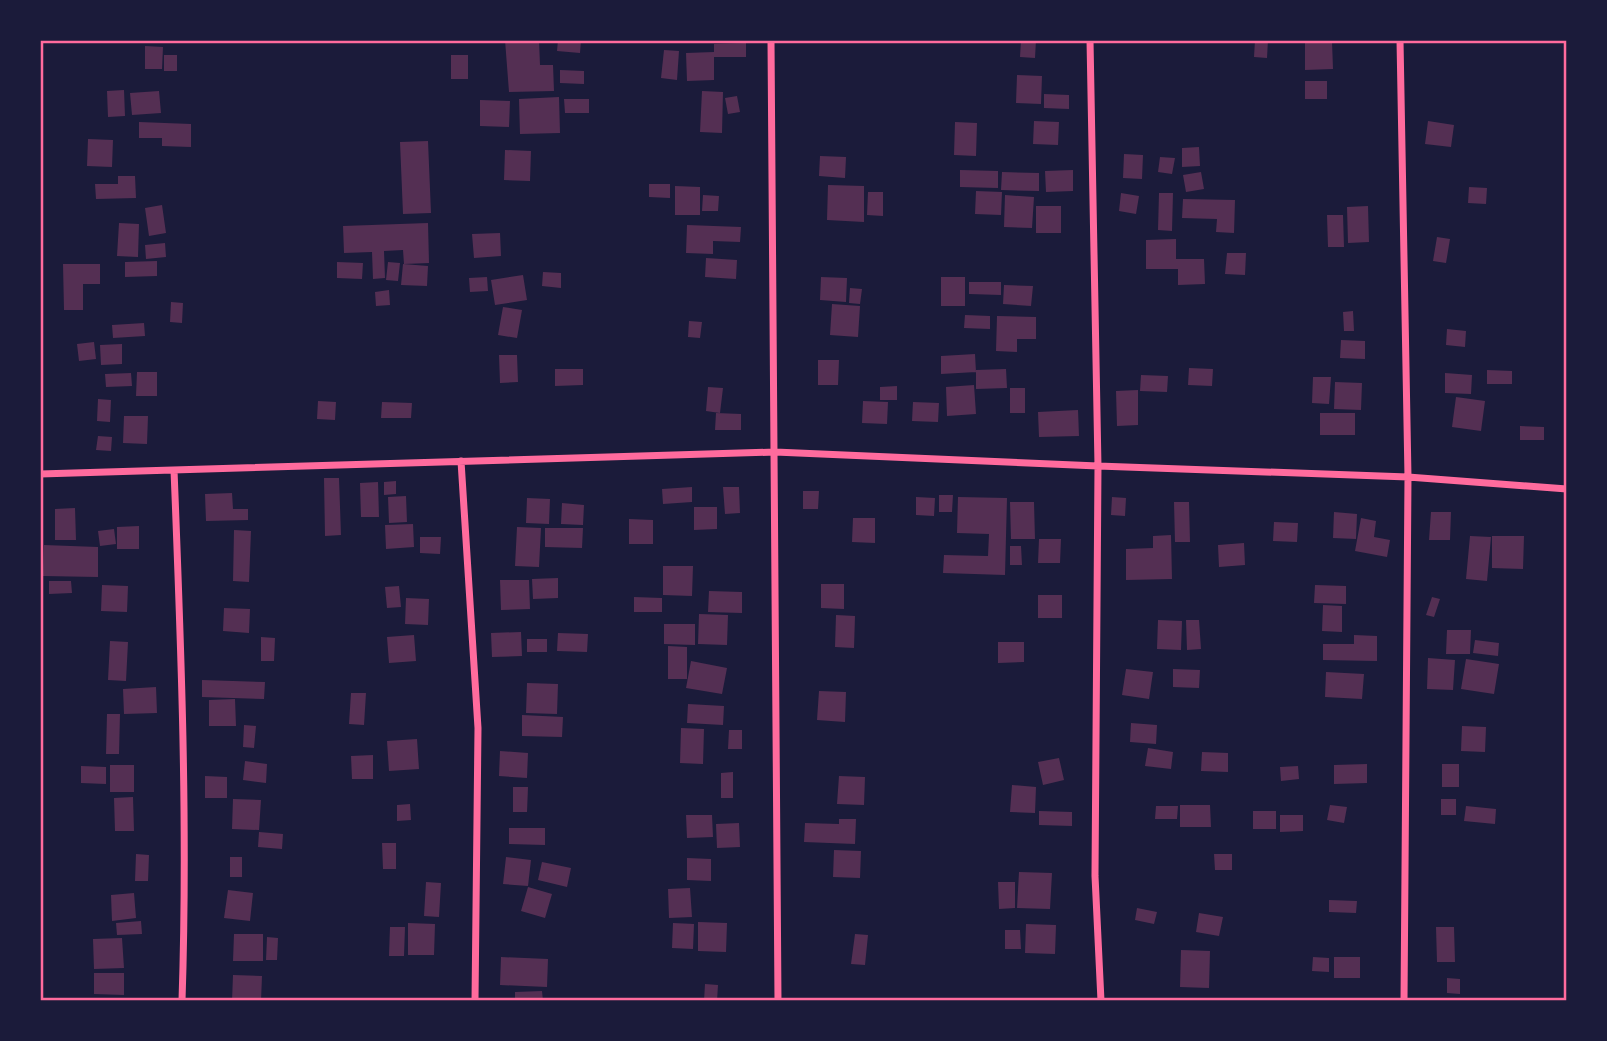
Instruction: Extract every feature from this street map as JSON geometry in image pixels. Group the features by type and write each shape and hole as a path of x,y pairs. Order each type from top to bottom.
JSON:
{"street":[{"path":"771,40 778,1001"},
{"path":"1090,40 1098,466 1095,876 1101,1001"},
{"path":"1400,40 1408,477 1404,1001"},
{"path":"40,474 775,452 1408,477 1567,489"},
{"path":"461,461 478,728 475,1001"},
{"path":"174,470 185,876 182,1001"}],"building":[{"path":"505,40 539,40 540,65 553,65 554,91 509,92"},
{"path":"558,40 581,40 580,53 557,51"},
{"path":"1021,40 1036,40 1035,58 1020,57"},
{"path":"1255,40 1268,40 1267,58 1254,57"},
{"path":"1305,41 1332,41 1333,69 1305,70"},
{"path":"746,43 746,57 714,57 714,80 687,81 686,53 714,52 714,44"},
{"path":"145,46 163,47 162,69 145,69"},
{"path":"664,50 679,51 677,80 661,78"},
{"path":"164,55 177,55 177,71 164,71"},
{"path":"451,55 468,55 468,79 451,79"},
{"path":"560,70 584,71 584,84 560,83"},
{"path":"1017,75 1042,76 1041,104 1016,103"},
{"path":"1305,81 1327,81 1327,99 1305,99"},
{"path":"124,90 125,116 108,117 107,91"},
{"path":"159,91 161,113 132,115 130,93"},
{"path":"702,91 723,92 722,133 700,132"},
{"path":"1044,94 1069,95 1069,109 1044,108"},
{"path":"737,96 740,112 728,114 725,98"},
{"path":"559,97 560,133 520,134 519,99"},
{"path":"564,99 589,99 589,113 565,113"},
{"path":"480,100 510,101 509,127 480,126"},
{"path":"1034,121 1059,122 1058,145 1033,144"},
{"path":"1428,121 1454,125 1451,147 1425,144"},
{"path":"139,122 191,124 191,147 162,146 162,138 139,138"},
{"path":"955,122 977,123 976,156 954,155"},
{"path":"88,139 113,140 112,167 87,166"},
{"path":"428,141 431,213 403,214 400,142"},
{"path":"1199,147 1200,166 1182,167 1182,148"},
{"path":"505,150 531,151 530,181 504,180"},
{"path":"1124,154 1143,155 1142,179 1123,178"},
{"path":"820,156 846,157 845,178 819,176"},
{"path":"1160,157 1175,158 1172,174 1158,172"},
{"path":"960,170 998,171 998,188 960,187"},
{"path":"1073,170 1073,191 1046,192 1045,171"},
{"path":"1002,172 1039,173 1039,191 1001,190"},
{"path":"1201,172 1204,189 1186,192 1183,175"},
{"path":"118,176 135,176 136,198 96,199 95,184 118,184"},
{"path":"649,184 670,184 670,198 649,197"},
{"path":"828,185 864,186 864,222 827,220"},
{"path":"675,186 700,187 700,215 675,215"},
{"path":"1469,187 1487,188 1486,204 1468,203"},
{"path":"976,191 1002,192 1001,215 975,214"},
{"path":"868,192 883,192 883,216 867,215"},
{"path":"1121,193 1139,196 1136,214 1119,211"},
{"path":"1159,193 1173,193 1172,231 1158,230"},
{"path":"703,195 719,196 718,211 702,211"},
{"path":"1005,195 1034,197 1032,228 1004,227"},
{"path":"1183,199 1235,200 1234,233 1216,232 1217,219 1182,218"},
{"path":"162,205 166,233 149,236 145,208"},
{"path":"1036,206 1061,206 1061,233 1036,233"},
{"path":"1368,206 1369,242 1348,243 1347,207"},
{"path":"1327,215 1343,215 1344,247 1328,247"},
{"path":"119,223 139,224 138,257 117,256"},
{"path":"428,223 429,263 404,264 403,250 384,251 385,278 373,279 372,252 344,253 343,226"},
{"path":"687,225 741,227 740,242 713,241 713,254 686,253"},
{"path":"500,233 501,256 474,258 472,234"},
{"path":"1437,237 1450,239 1446,263 1433,261"},
{"path":"1176,239 1176,259 1204,259 1205,284 1178,285 1178,269 1146,269 1146,240"},
{"path":"165,243 166,257 146,259 145,245"},
{"path":"1227,253 1246,253 1245,275 1225,274"},
{"path":"706,258 737,260 736,279 705,277"},
{"path":"157,261 157,276 125,277 125,262"},
{"path":"337,262 363,263 362,279 337,278"},
{"path":"388,262 400,263 398,281 386,280"},
{"path":"63,264 100,264 100,284 83,284 83,310 64,310"},
{"path":"403,264 428,266 427,286 401,285"},
{"path":"543,272 561,273 561,288 542,286"},
{"path":"523,275 527,300 495,305 491,280"},
{"path":"487,277 488,291 470,292 469,278"},
{"path":"821,277 847,278 846,302 820,300"},
{"path":"941,277 965,277 965,306 941,306"},
{"path":"969,282 1001,282 1001,295 969,294"},
{"path":"1004,285 1033,286 1031,306 1003,304"},
{"path":"850,288 862,289 860,304 849,303"},
{"path":"389,290 390,305 376,306 375,292"},
{"path":"171,302 183,303 182,323 170,322"},
{"path":"832,304 860,306 858,337 830,335"},
{"path":"503,307 522,310 517,338 498,335"},
{"path":"1353,311 1354,331 1344,331 1343,312"},
{"path":"965,315 990,316 990,329 964,328"},
{"path":"997,316 1036,317 1036,339 1017,339 1017,352 996,351"},
{"path":"689,321 702,322 700,338 688,337"},
{"path":"144,323 145,336 113,338 112,325"},
{"path":"1447,329 1466,331 1465,347 1446,345"},
{"path":"1341,340 1365,341 1365,359 1340,358"},
{"path":"94,342 96,359 79,361 77,344"},
{"path":"122,344 122,364 101,365 100,345"},
{"path":"975,354 976,372 941,374 941,356"},
{"path":"499,355 517,355 518,382 500,383"},
{"path":"818,360 839,360 838,385 818,385"},
{"path":"1189,368 1213,369 1212,386 1188,385"},
{"path":"555,369 583,369 583,385 555,386"},
{"path":"1006,369 1007,388 976,389 976,370"},
{"path":"1487,370 1512,371 1512,384 1487,384"},
{"path":"137,372 157,372 157,396 136,396"},
{"path":"131,373 132,386 106,387 105,374"},
{"path":"1445,373 1472,375 1471,394 1445,393"},
{"path":"1141,375 1168,376 1167,392 1140,391"},
{"path":"1313,377 1331,377 1329,404 1312,403"},
{"path":"1335,382 1362,383 1361,410 1334,409"},
{"path":"974,385 976,414 947,416 946,387"},
{"path":"897,386 897,400 880,400 880,387"},
{"path":"708,387 723,388 720,413 706,411"},
{"path":"1010,388 1025,388 1025,413 1010,413"},
{"path":"1138,390 1138,425 1117,426 1116,391"},
{"path":"1456,397 1485,401 1481,431 1452,427"},
{"path":"98,399 111,400 110,422 97,421"},
{"path":"318,401 336,402 335,420 317,419"},
{"path":"863,401 888,402 887,424 862,423"},
{"path":"382,402 412,403 411,418 381,418"},
{"path":"913,402 939,403 938,422 912,421"},
{"path":"1078,410 1079,436 1039,437 1038,412"},
{"path":"716,413 741,414 741,430 715,430"},
{"path":"1320,413 1355,413 1355,435 1320,435"},
{"path":"124,416 148,416 147,444 123,443"},
{"path":"1520,426 1544,427 1544,440 1520,440"},
{"path":"98,436 112,437 111,451 96,450"},
{"path":"324,478 339,478 341,535 325,536"},
{"path":"396,481 396,494 384,495 384,482"},
{"path":"378,482 379,517 361,517 360,483"},
{"path":"692,487 692,502 663,504 662,489"},
{"path":"723,487 739,487 740,513 725,514"},
{"path":"803,491 819,491 818,509 803,509"},
{"path":"232,493 233,509 248,509 248,520 206,521 205,494"},
{"path":"939,495 953,495 952,512 939,512"},
{"path":"406,496 407,522 389,523 388,497"},
{"path":"916,497 935,498 934,516 916,515"},
{"path":"958,497 1007,498 1005,575 943,573 944,555 988,556 989,534 957,533"},
{"path":"1112,497 1126,498 1125,516 1111,515"},
{"path":"527,498 550,499 549,524 526,523"},
{"path":"1010,502 1034,502 1035,539 1011,539"},
{"path":"1174,502 1189,502 1190,542 1175,542"},
{"path":"562,503 584,505 583,525 561,524"},
{"path":"694,507 717,507 717,529 694,530"},
{"path":"75,508 76,540 55,540 55,509"},
{"path":"1334,512 1357,514 1356,539 1333,538"},
{"path":"1431,512 1451,512 1450,540 1429,540"},
{"path":"853,518 875,518 875,543 852,542"},
{"path":"1361,518 1376,521 1374,537 1390,540 1387,557 1355,551"},
{"path":"629,519 653,520 653,544 629,544"},
{"path":"1274,522 1298,523 1297,542 1273,541"},
{"path":"413,524 414,547 386,549 385,525"},
{"path":"139,526 139,549 117,549 117,527"},
{"path":"517,527 541,528 539,567 515,566"},
{"path":"545,528 583,528 582,548 545,547"},
{"path":"114,529 116,544 100,546 98,531"},
{"path":"234,530 251,531 249,582 233,581"},
{"path":"1171,535 1172,579 1126,580 1126,549 1153,548 1153,536"},
{"path":"1470,536 1491,537 1487,581 1466,579"},
{"path":"1492,536 1524,536 1523,569 1492,568"},
{"path":"420,537 441,537 440,554 420,553"},
{"path":"1039,539 1061,539 1060,563 1038,563"},
{"path":"1244,543 1245,565 1219,567 1218,545"},
{"path":"44,545 98,547 98,577 43,576"},
{"path":"1010,546 1021,546 1022,565 1010,565"},
{"path":"663,566 693,566 692,596 663,595"},
{"path":"558,578 558,598 533,599 532,579"},
{"path":"500,580 529,580 530,609 501,610"},
{"path":"49,581 71,581 72,593 49,594"},
{"path":"821,584 844,584 844,609 821,608"},
{"path":"102,585 128,586 127,612 101,611"},
{"path":"1315,585 1346,586 1346,604 1314,603"},
{"path":"399,586 401,607 387,608 385,587"},
{"path":"709,591 742,592 742,613 708,612"},
{"path":"1038,595 1062,595 1062,618 1038,618"},
{"path":"634,597 662,598 662,612 634,612"},
{"path":"1432,597 1440,599 1434,617 1426,615"},
{"path":"406,598 429,599 428,625 405,624"},
{"path":"1323,605 1342,606 1342,632 1322,631"},
{"path":"224,608 250,609 249,633 223,631"},
{"path":"699,614 728,615 727,645 698,644"},
{"path":"836,615 855,616 854,648 835,647"},
{"path":"1158,620 1182,621 1181,650 1157,649"},
{"path":"1186,620 1199,620 1201,649 1187,650"},
{"path":"664,624 695,624 695,645 664,644"},
{"path":"1447,630 1471,630 1470,654 1446,654"},
{"path":"521,632 522,656 492,657 491,633"},
{"path":"558,633 588,634 587,652 557,651"},
{"path":"414,635 416,661 389,663 387,637"},
{"path":"1354,635 1377,636 1377,661 1323,660 1323,644 1354,644"},
{"path":"261,637 275,638 274,661 261,661"},
{"path":"527,639 547,639 547,652 527,652"},
{"path":"1475,640 1499,643 1498,656 1473,653"},
{"path":"110,641 128,642 126,681 108,680"},
{"path":"998,642 1024,642 1024,662 998,663"},
{"path":"668,646 687,647 687,679 668,679"},
{"path":"1428,658 1455,660 1453,690 1427,689"},
{"path":"1466,659 1499,664 1494,694 1461,689"},
{"path":"691,661 727,668 722,694 686,688"},
{"path":"1126,669 1153,672 1149,699 1122,695"},
{"path":"1173,669 1200,670 1199,688 1173,687"},
{"path":"1326,672 1364,674 1362,699 1325,697"},
{"path":"202,680 265,682 264,699 202,697"},
{"path":"527,683 558,684 557,714 526,713"},
{"path":"156,687 157,713 124,714 123,689"},
{"path":"819,691 846,692 845,722 817,720"},
{"path":"351,693 366,693 364,725 349,724"},
{"path":"235,699 236,726 209,726 209,700"},
{"path":"688,704 724,706 723,725 687,723"},
{"path":"107,714 120,714 119,754 106,754"},
{"path":"522,715 563,717 562,737 522,736"},
{"path":"1131,723 1157,725 1156,744 1130,742"},
{"path":"244,725 256,726 254,748 243,747"},
{"path":"1462,726 1486,727 1485,752 1461,751"},
{"path":"681,728 704,729 703,764 680,763"},
{"path":"729,730 742,730 742,749 728,749"},
{"path":"417,739 419,769 389,771 387,741"},
{"path":"1148,748 1173,752 1171,769 1145,766"},
{"path":"500,751 528,753 527,778 499,776"},
{"path":"1202,752 1228,753 1228,772 1201,771"},
{"path":"373,755 373,779 352,779 351,756"},
{"path":"1059,758 1064,780 1043,785 1038,762"},
{"path":"245,761 267,764 266,783 243,780"},
{"path":"1367,764 1367,783 1334,784 1334,765"},
{"path":"1442,764 1459,764 1459,787 1442,787"},
{"path":"110,765 134,765 134,792 110,792"},
{"path":"81,766 106,767 106,784 81,783"},
{"path":"1298,766 1299,779 1281,781 1280,767"},
{"path":"733,772 733,798 721,798 721,773"},
{"path":"205,776 227,777 227,798 205,798"},
{"path":"839,776 865,777 864,805 837,804"},
{"path":"1012,785 1036,787 1035,813 1010,812"},
{"path":"513,787 528,787 527,812 513,812"},
{"path":"133,797 134,831 115,831 114,798"},
{"path":"233,799 261,800 259,830 232,829"},
{"path":"1441,799 1456,799 1456,815 1441,815"},
{"path":"410,804 411,820 397,821 397,805"},
{"path":"1180,805 1210,805 1211,827 1180,827"},
{"path":"1330,805 1347,807 1344,823 1327,820"},
{"path":"1156,806 1178,806 1177,819 1155,819"},
{"path":"1466,806 1496,809 1495,824 1464,821"},
{"path":"1039,811 1072,812 1072,826 1039,825"},
{"path":"1253,811 1276,811 1276,829 1253,829"},
{"path":"686,815 712,815 713,837 687,838"},
{"path":"1280,815 1303,815 1303,831 1280,832"},
{"path":"839,819 856,819 855,844 804,842 805,823 839,824"},
{"path":"739,823 740,847 717,848 716,824"},
{"path":"509,828 545,828 545,845 509,844"},
{"path":"259,832 283,834 282,849 258,847"},
{"path":"382,843 396,843 396,869 383,869"},
{"path":"834,850 861,851 860,878 833,877"},
{"path":"136,854 149,855 148,881 135,881"},
{"path":"1214,854 1232,854 1232,870 1215,870"},
{"path":"230,857 242,857 242,877 230,877"},
{"path":"506,857 531,860 528,886 503,884"},
{"path":"687,858 711,859 711,881 687,880"},
{"path":"542,862 571,868 567,887 538,880"},
{"path":"1019,872 1052,873 1050,909 1017,908"},
{"path":"426,882 441,883 439,917 424,916"},
{"path":"998,882 1015,882 1015,908 999,909"},
{"path":"528,887 552,894 545,918 521,911"},
{"path":"690,888 692,917 669,918 668,889"},
{"path":"228,890 253,893 250,921 224,918"},
{"path":"134,893 136,918 112,921 111,895"},
{"path":"1329,900 1357,901 1356,913 1329,912"},
{"path":"1137,908 1157,912 1154,924 1135,920"},
{"path":"1199,913 1223,917 1219,936 1196,932"},
{"path":"141,921 142,934 117,935 116,923"},
{"path":"698,922 727,923 726,952 698,951"},
{"path":"408,923 435,924 434,955 408,955"},
{"path":"673,923 694,924 693,949 672,948"},
{"path":"1026,924 1056,925 1055,954 1025,953"},
{"path":"390,927 405,927 404,956 389,956"},
{"path":"1436,927 1454,927 1455,962 1437,962"},
{"path":"1005,930 1020,930 1021,949 1005,949"},
{"path":"234,934 263,934 263,961 233,961"},
{"path":"855,934 868,935 865,965 851,964"},
{"path":"267,937 278,938 277,960 266,960"},
{"path":"122,938 124,968 94,969 93,939"},
{"path":"1181,950 1210,951 1209,988 1180,987"},
{"path":"501,957 548,959 547,987 500,985"},
{"path":"1313,957 1329,958 1329,972 1312,971"},
{"path":"1334,957 1360,957 1360,978 1334,978"},
{"path":"94,973 124,973 124,995 94,994"},
{"path":"233,975 262,976 261,1001 232,1001"},
{"path":"1447,978 1460,979 1460,994 1447,993"},
{"path":"705,984 718,985 717,1001 704,1001"},
{"path":"542,991 543,1001 515,1001 515,992"}]}
